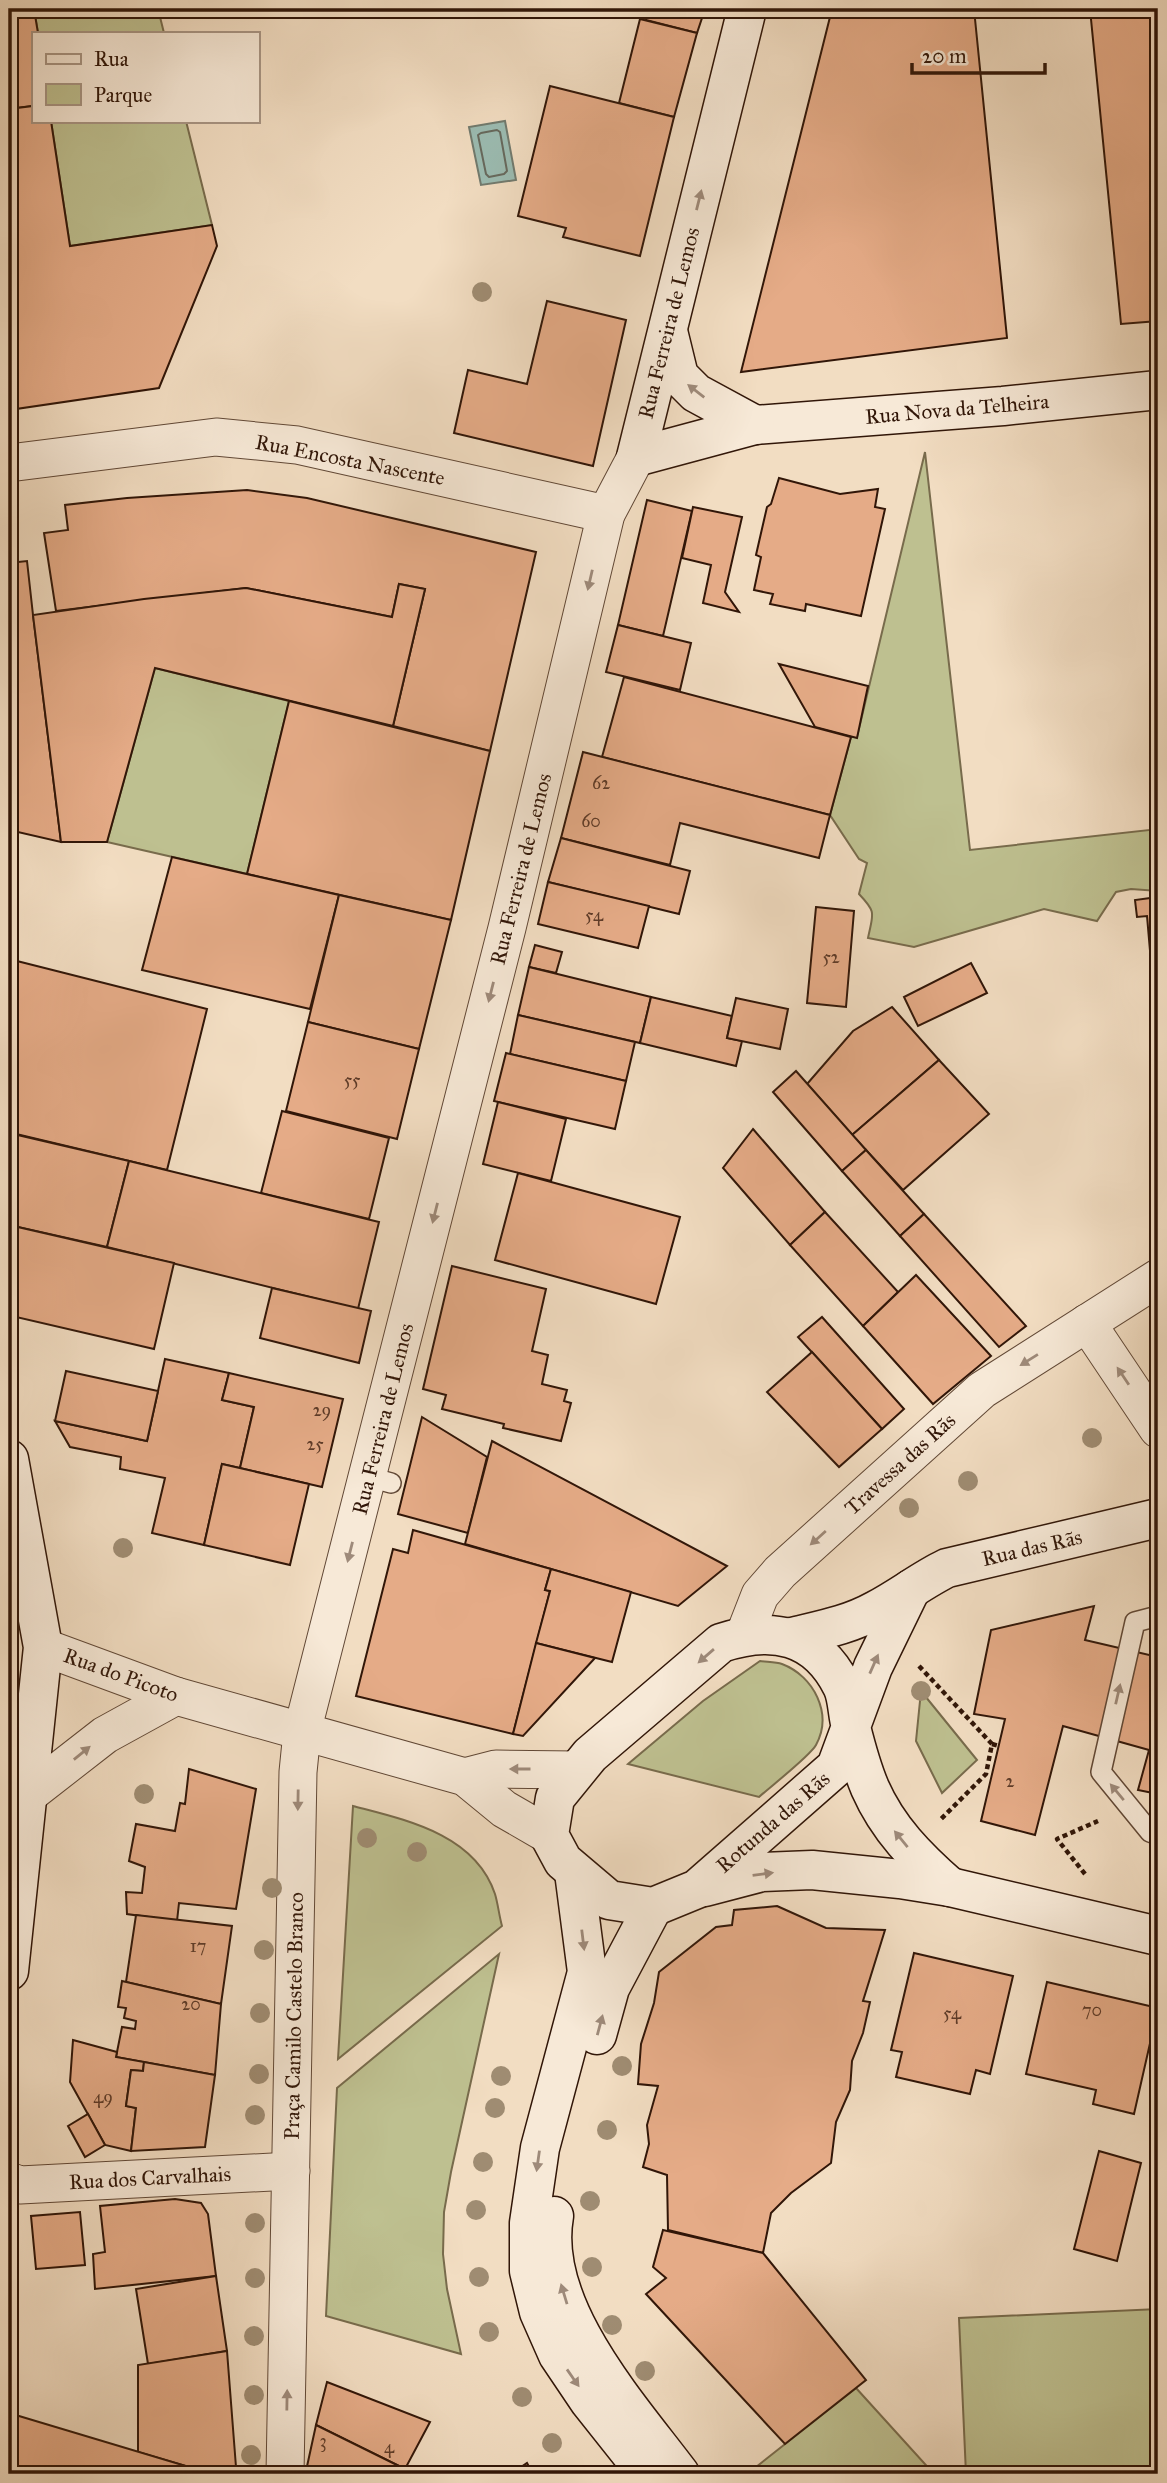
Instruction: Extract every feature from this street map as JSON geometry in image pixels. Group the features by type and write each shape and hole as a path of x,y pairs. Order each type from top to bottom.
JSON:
{"main road":[{"name":"Rua Ferreira de Lemos","path":"636,457 747,9"},
{"path":"668,328 679,376 696,393 755,425"},
{"name":"Rua Nova da Telheira","path":"636,457 755,425 1003,406 1158,390"},
{"name":"Rua do Picoto","path":"9,1460 43,1647"},
{"name":"Rua das Rãs","path":"792,1637 843,1625 875,1611 924,1579 947,1569 1158,1518"},
{"path":"851,1728 873,1667 911,1589"},
{"path":"680,2474 582,2341 564,2299 555,2262 553,2221 567,2146 610,1988 653,1907 609,1900 563,1861 549,1835 555,1798 590,1755 721,1643 744,1636 769,1634 792,1637 820,1653 843,1687 851,1728 870,1787 885,1818 905,1844 950,1887"},
{"path":"9,1971 43,1647"},
{"name":"Rotunda das Rãs","path":"653,1907 696,1889 836,1767 851,1728"},
{"path":"696,1889 762,1872 812,1870 950,1887 1158,1936"},
{"path":"574,1872 587,1972 540,2148 529,2223 529,2271 539,2312 558,2355 589,2401 647,2474"}],"street":[{"name":"Rua Encosta Nascente","path":"9,463 216,437 309,447 606,514"},
{"name":"Rua Ferreira de Lemos","path":"302,1732 380,1480 606,514 636,457"},
{"name":"Travessa das Rãs","path":"744,1636 760,1595 780,1572 982,1390 1158,1278"},
{"path":"1087,1323 1158,1429"},
{"name":"Rua do Picoto","path":"43,1647 176,1696 302,1732"},
{"path":"28,1795 105,1735 176,1696"},
{"path":"302,1732 466,1777 504,1809 549,1835"},
{"name":"Praça Camilo Castelo Branco","path":"286,2471 298,1772 302,1732"},
{"path":"466,1777 496,1769 576,1770"},
{"name":"Rua dos Carvalhais","path":"9,2181 20,2185 291,2171"}],"lane":[{"path":"1158,1616 1135,1622 1101,1772 1150,1832 1158,1835"}],"path":[{"path":"916,1663 992,1744 999,1746"},
{"path":"934,1826 986,1774 992,1744"},
{"path":"1088,1878 1057,1839 1098,1821"}],"green space":[{"path":"34,9 158,9 164,32 38,32"},
{"path":"51,122 186,122 212,225 70,246"},
{"path":"925,452 970,850 1158,829 1158,891 1131,889 1116,892 1097,921 1044,909 914,947 868,938 872,914 869,905 859,894 867,863 859,859 830,815 851,737 857,737"},
{"path":"155,668 289,701 247,874 107,842"},
{"path":"760,1661 782,1664 803,1677 817,1697 822,1721 821,1733 812,1750 759,1797 628,1764 703,1701"},
{"path":"921,1691 977,1760 942,1793 916,1741"},
{"path":"353,1806 416,1824 455,1843 472,1857 485,1874 495,1894 502,1926 338,2059"},
{"path":"499,1954 444,2212 443,2254 447,2289 461,2354 326,2316 337,2088"},
{"path":"1158,2309 1158,2474 966,2474 959,2318"},
{"path":"856,2388 934,2474 753,2474 751,2471"}],"water":[{"path":"505,121 516,180 481,185 469,127"}],"building":[{"path":"9,9 34,9 38,32 32,32 32,106 9,109"},
{"path":"649,9 705,9 697,33 646,20"},
{"path":"832,9 974,9 1007,338 741,372"},
{"path":"1090,9 1158,9 1158,321 1121,324"},
{"path":"640,19 697,33 674,117 619,103"},
{"path":"550,86 674,117 640,256 563,237 566,228 518,216"},
{"path":"32,106 32,122 51,122 70,246 212,225 217,246 159,388 9,410 9,109"},
{"path":"547,301 626,320 593,466 454,433 468,370 527,384"},
{"path":"779,478 840,494 878,489 875,507 885,509 861,616 806,604 805,611 770,604 773,594 754,590 761,557 756,555 767,507 771,504"},
{"path":"247,490 307,498 536,552 490,751 393,726 425,589 399,584 392,617 246,588 56,611 44,533 68,530 65,505"},
{"path":"647,500 692,511 663,636 618,625"},
{"path":"693,507 742,517 725,592 739,612 703,603 711,565 682,558"},
{"path":"27,561 61,842 9,830 9,563"},
{"path":"399,584 425,589 393,726 155,668 107,842 61,842 33,615 246,588 392,617"},
{"path":"618,625 691,643 680,690 606,672"},
{"path":"779,664 868,686 857,738 815,727"},
{"path":"624,677 851,737 830,815 602,757"},
{"path":"289,701 490,751 451,920 247,874"},
{"path":"583,752 830,815 819,858 680,823 670,865 561,838"},
{"path":"561,838 690,871 679,914 548,882"},
{"path":"172,857 339,895 310,1009 142,970"},
{"path":"548,882 649,906 638,948 538,924"},
{"path":"339,895 451,920 419,1049 308,1022"},
{"path":"1158,897 1158,974 1152,974 1147,916 1137,917 1135,900"},
{"path":"816,907 854,911 846,1007 807,1003"},
{"path":"535,945 562,952 556,973 529,967"},
{"path":"9,959 207,1009 167,1170 12,1133 9,1118"},
{"path":"971,963 987,993 918,1026 904,997"},
{"path":"529,967 651,997 640,1043 518,1015"},
{"path":"651,997 732,1016 727,1038 742,1041 736,1066 640,1043"},
{"path":"736,998 788,1009 780,1049 727,1038"},
{"path":"892,1007 939,1060 852,1135 807,1084 853,1031"},
{"path":"518,1015 635,1042 626,1081 510,1054"},
{"path":"308,1022 419,1049 397,1139 286,1111"},
{"path":"506,1053 626,1081 615,1129 494,1101"},
{"path":"939,1060 989,1114 903,1190 852,1135"},
{"path":"796,1071 866,1150 842,1171 773,1092"},
{"path":"498,1102 566,1119 551,1181 483,1164"},
{"path":"282,1111 389,1138 369,1219 261,1193"},
{"path":"753,1129 825,1212 790,1245 723,1168"},
{"path":"9,1133 129,1161 107,1247 9,1225"},
{"path":"866,1150 924,1214 900,1236 842,1171"},
{"path":"129,1161 379,1222 358,1309 107,1247"},
{"path":"518,1173 680,1217 656,1304 495,1260"},
{"path":"825,1212 898,1292 863,1326 790,1245"},
{"path":"924,1214 1026,1326 999,1347 900,1236"},
{"path":"9,1225 174,1263 154,1349 16,1317 9,1287"},
{"path":"452,1266 546,1289 532,1351 548,1355 542,1384 567,1390 564,1401 571,1403 561,1441 503,1428 504,1424 442,1409 446,1395 423,1389"},
{"path":"916,1275 991,1356 933,1404 863,1326"},
{"path":"272,1288 371,1311 359,1363 260,1338"},
{"path":"822,1317 904,1409 882,1429 798,1337"},
{"path":"812,1352 882,1429 839,1467 767,1392"},
{"path":"165,1359 229,1373 222,1400 254,1407 240,1468 222,1464 204,1545 152,1533 165,1478 120,1469 121,1457 70,1447 55,1421 147,1441"},
{"path":"66,1371 158,1391 147,1441 55,1421"},
{"path":"229,1373 343,1399 322,1487 240,1468 254,1407 222,1400"},
{"path":"422,1417 487,1457 468,1533 398,1514"},
{"path":"492,1441 727,1566 678,1606 465,1544"},
{"path":"222,1464 309,1484 290,1565 204,1545"},
{"path":"413,1530 551,1569 545,1590 550,1591 513,1734 356,1696 393,1549 408,1553"},
{"path":"551,1569 631,1592 612,1662 536,1643 550,1591 545,1590"},
{"path":"1094,1606 1085,1640 1158,1657 1158,1794 1138,1790 1149,1750 1063,1726 1035,1835 981,1821 1005,1719 974,1714 991,1630"},
{"path":"536,1643 595,1658 523,1736 513,1734"},
{"path":"189,1769 256,1789 236,1909 179,1903 177,1921 127,1914 126,1892 142,1893 145,1867 129,1861 136,1824 175,1831 180,1803 185,1804"},
{"path":"777,1906 826,1928 885,1930 863,2001 870,2002 863,2033 852,2061 850,2090 836,2122 831,2163 791,2193 771,2213 763,2253 668,2230 667,2175 643,2167 649,2144 647,2125 658,2086 638,2084 641,2044 654,2003 659,1972 716,1927 732,1925 734,1910"},
{"path":"136,1915 232,1926 221,2004 126,1982"},
{"path":"914,1953 1013,1976 990,2074 976,2070 970,2094 896,2077 902,2052 891,2050"},
{"path":"122,1981 221,2004 215,2075 116,2057 122,2027 135,2029 136,2021 124,2018 126,2008 118,2007"},
{"path":"1047,1982 1158,2008 1134,2114 1093,2104 1096,2090 1026,2074"},
{"path":"73,2040 117,2052 116,2057 144,2062 143,2071 131,2070 126,2106 136,2108 131,2151 105,2145 70,2082"},
{"path":"144,2062 215,2075 205,2147 131,2151 136,2108 126,2106 131,2070 143,2071"},
{"path":"88,2114 105,2145 85,2157 68,2126"},
{"path":"1099,2151 1141,2163 1117,2261 1074,2249"},
{"path":"175,2199 201,2203 208,2214 216,2276 95,2289 93,2254 105,2252 100,2206"},
{"path":"80,2212 85,2265 36,2269 31,2216"},
{"path":"663,2230 763,2253 866,2380 785,2444 646,2294 666,2278 653,2267"},
{"path":"216,2276 227,2351 148,2364 136,2289"},
{"path":"227,2351 236,2467 199,2470 138,2452 138,2365"},
{"path":"327,2382 430,2422 405,2469 316,2425"},
{"path":"9,2413 199,2470 236,2467 236,2474 32,2474 9,2466"},
{"path":"316,2425 417,2474 312,2474 306,2471"},
{"path":"527,2463 533,2474 511,2474"}]}
